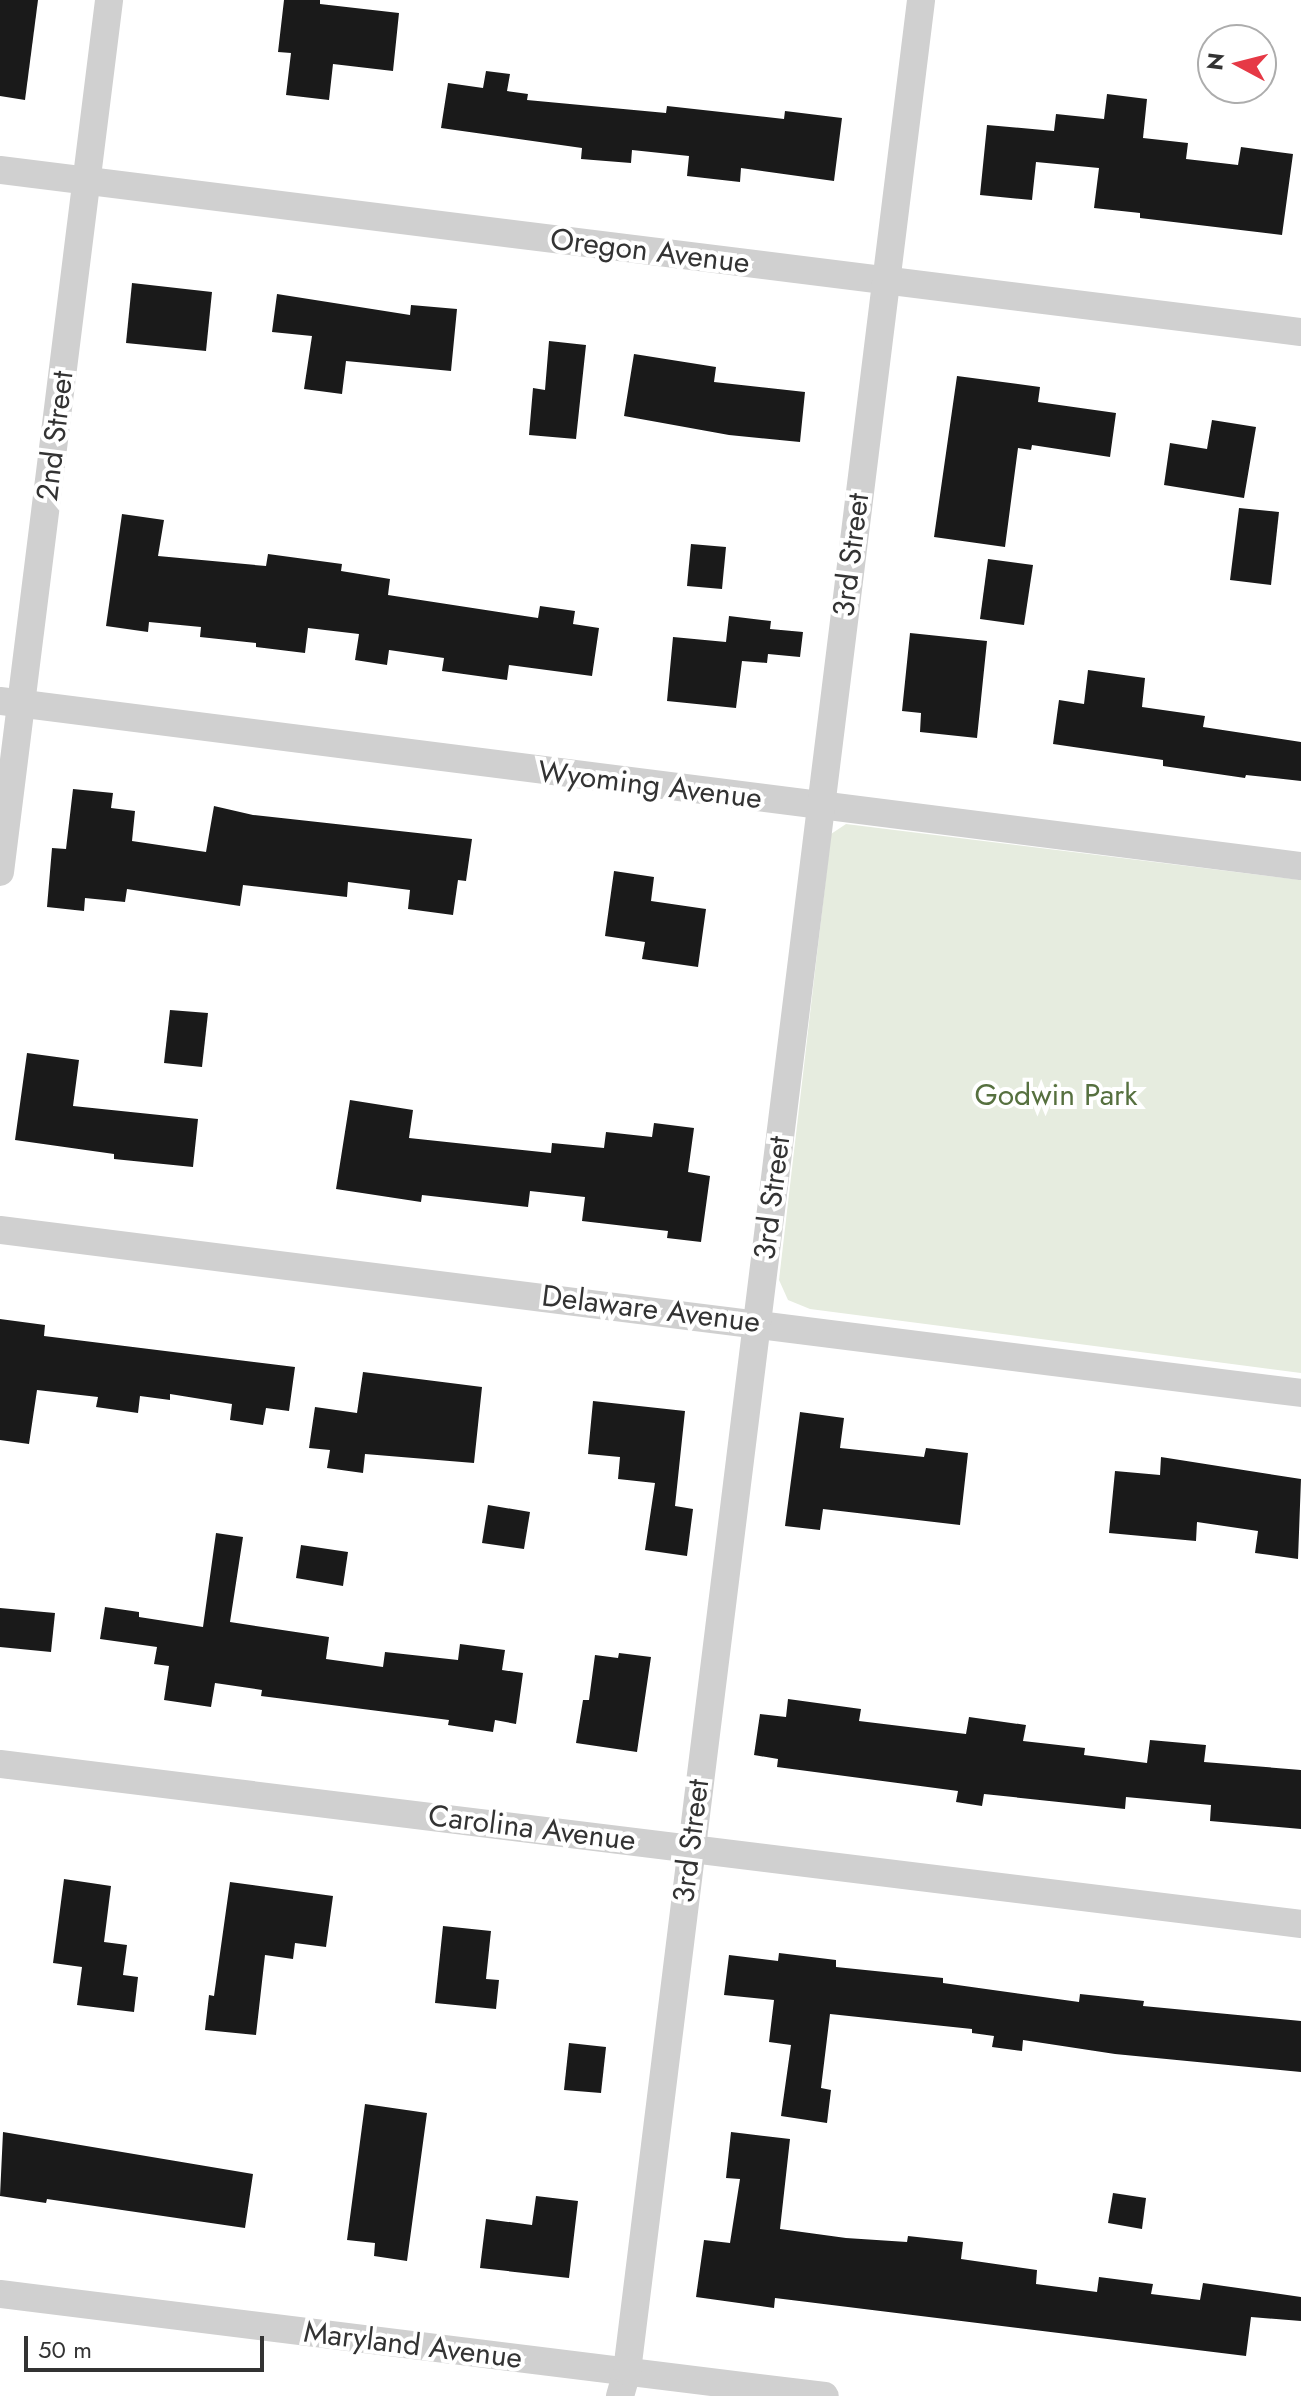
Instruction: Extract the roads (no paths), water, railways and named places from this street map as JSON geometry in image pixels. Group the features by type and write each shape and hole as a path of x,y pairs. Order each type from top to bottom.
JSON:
{"street":[{"name":"2nd Street","path":"0,872 11,702 87,181 109,0"},
{"name":"3rd Street","path":"624,2384 921,0"},
{"name":"Oregon Avenue","path":"0,170 1301,332"},
{"name":"Wyoming Avenue","path":"11,702 1301,866"},
{"name":"Delaware Avenue","path":"0,1230 757,1322 1301,1393"},
{"name":"Carolina Avenue","path":"0,1764 1301,1924"},
{"name":"Maryland Avenue","path":"0,2294 624,2384 825,2396"}],"park label":[{"name":"Godwin Park","path":"1056,1095"}]}
